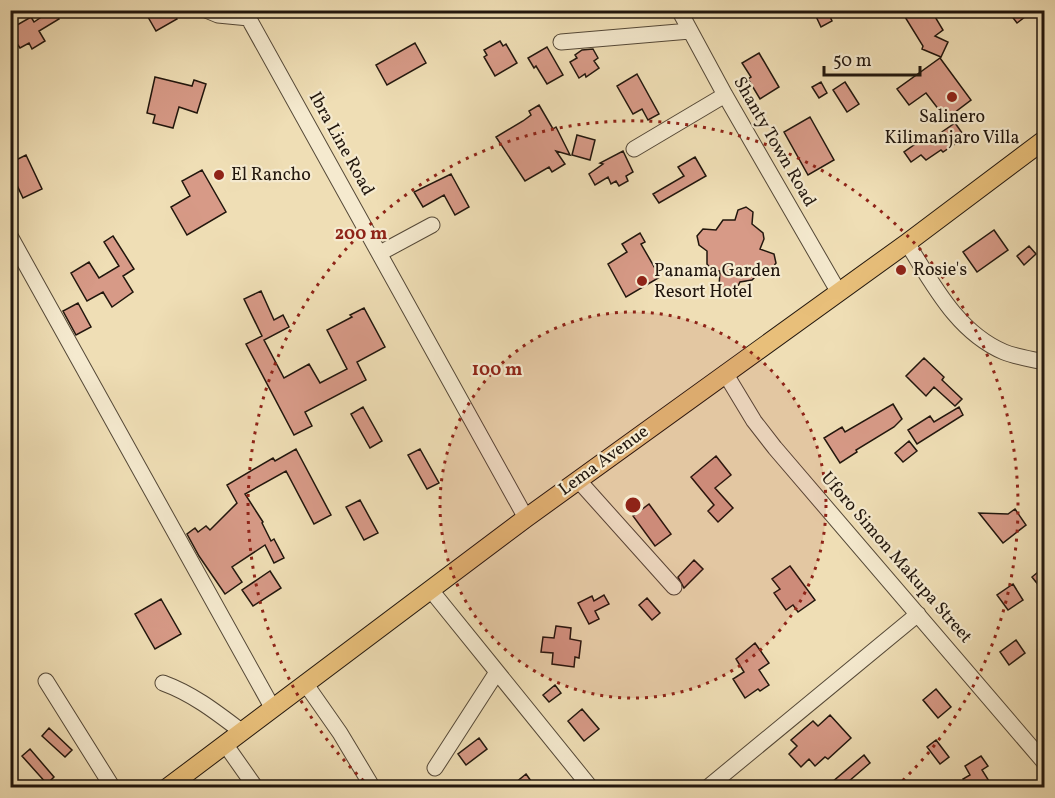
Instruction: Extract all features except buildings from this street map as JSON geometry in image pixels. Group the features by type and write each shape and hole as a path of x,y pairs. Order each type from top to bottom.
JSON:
{"main road":[{"name":"Lema Avenue","path":"167,788 526,518 907,243 1044,140"}],"street":[{"path":"206,10 218,15 247,14"},
{"name":"Shanty Town Road","path":"679,10 725,95 838,291"},
{"name":"Ibra Line Road","path":"247,14 526,518"},
{"path":"561,42 690,31"},
{"path":"634,149 725,95"},
{"path":"380,253 432,225"},
{"path":"10,236 16,256 272,707"},
{"path":"907,243 946,304 961,323 991,346 1005,353 1044,362"},
{"name":"Uforo Simon Makupa Street","path":"725,373 754,421 775,448 1044,760"},
{"path":"579,481 674,587"},
{"path":"430,589 591,788"},
{"path":"707,788 918,614"},
{"path":"435,768 497,672"},
{"path":"46,681 113,788"},
{"path":"162,683 184,690 241,731"},
{"path":"305,683 374,788"},
{"path":"225,744 256,788"}],"place":[{"name":"Salinero Kilimanjaro Villa","path":"952,97"},
{"name":"El Rancho","path":"219,175"},
{"name":"Rosie's","path":"901,270"},
{"name":"Panama Garden Resort Hotel","path":"642,281"}]}
